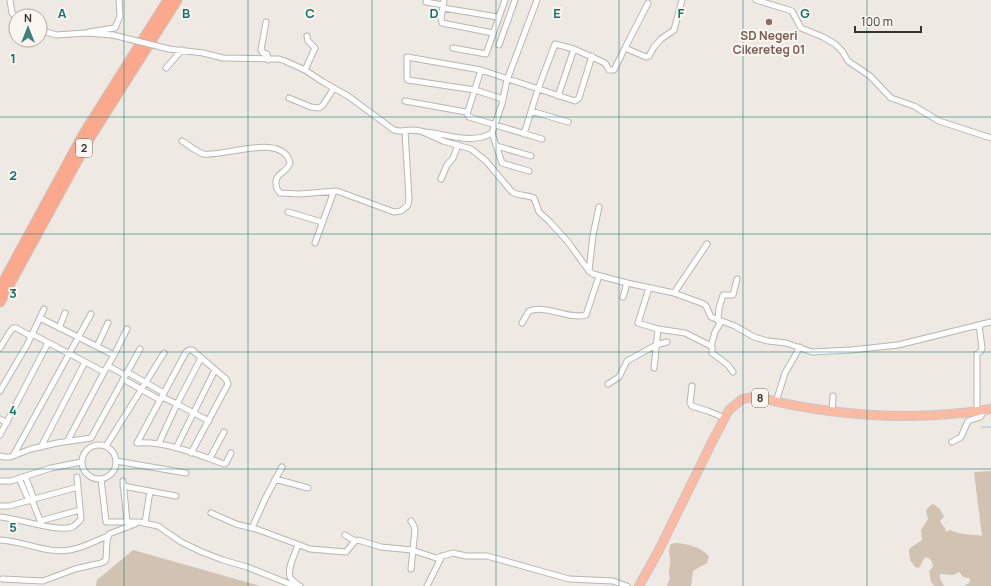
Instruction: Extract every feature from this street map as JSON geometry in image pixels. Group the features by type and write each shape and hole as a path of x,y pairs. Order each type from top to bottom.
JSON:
{"highway":[{"name":"2","path":"0,288 83,135 168,0"},
{"name":"2","path":"0,302 89,139 177,0"},
{"name":"8","path":"639,586 668,532 725,418 733,406 741,400 756,397 832,412 905,416 945,415 984,410"}],"street":[{"path":"86,33 115,28 120,16 119,0"},
{"path":"453,48 486,54 505,0"},
{"path":"499,45 515,0"},
{"path":"48,32 56,35 86,33 112,35 169,49 223,58 282,60 305,70 356,101 396,131 421,131 464,139 483,137 492,133 496,125 508,80 537,0"},
{"path":"625,48 646,57 649,56 661,39 674,30 682,0"},
{"path":"756,0 792,11 801,28 835,44 842,51 848,61 870,76 891,98 914,106 939,121 991,138"},
{"path":"426,2 443,4 498,17"},
{"path":"524,134 538,89 555,44 592,56 605,62 609,70 614,70 648,3"},
{"path":"443,4 441,19 444,24 493,33"},
{"path":"266,22 261,50 267,54 268,60"},
{"path":"305,70 315,48 314,45 308,41 306,36"},
{"path":"558,96 574,49"},
{"path":"166,68 182,50"},
{"path":"503,99 474,90 408,80 406,79 407,57 481,70 575,101 578,100 592,56"},
{"path":"467,114 481,70"},
{"path":"289,98 311,107 319,108 323,105 334,88"},
{"path":"405,101 466,112 469,117 542,139"},
{"path":"531,111 568,122"},
{"path":"182,141 202,154 218,154 262,147 277,149 286,154 290,163 276,179 278,192 284,194 299,194 334,191 350,195 382,209 394,212 401,211 408,205 409,199 405,131"},
{"path":"421,131 443,141 471,149 483,158 512,192 534,198 539,212 568,242 589,271 593,274 674,293 706,306 711,317 735,326 761,340 786,343 812,352 879,348 898,345 991,322"},
{"path":"492,133 502,163 528,171"},
{"path":"441,178 447,165 453,158 458,145"},
{"path":"496,146 531,156"},
{"path":"315,243 334,191"},
{"path":"589,271 598,207"},
{"path":"288,212 322,222"},
{"path":"674,293 707,244"},
{"path":"522,323 529,311 535,309 586,316 600,276"},
{"path":"734,372 728,365 712,353 711,346 720,321 720,304 723,295 733,295 737,279"},
{"path":"623,297 628,283"},
{"path":"649,288 638,323 685,333 711,346"},
{"path":"0,391 2,384 27,345 44,309"},
{"path":"59,328 66,314"},
{"path":"13,456 92,314"},
{"path":"40,318 114,355"},
{"path":"97,346 108,323"},
{"path":"952,442 961,438 968,421 980,417 984,410 977,354 982,351 978,325"},
{"path":"0,348 9,333 13,328 16,328 30,335 32,334 104,372"},
{"path":"68,440 127,328"},
{"path":"654,368 658,328"},
{"path":"608,384 619,377 627,361 656,345 667,342"},
{"path":"0,436 48,343"},
{"path":"776,402 785,373 800,347"},
{"path":"0,456 7,458 68,440 89,439 140,349"},
{"path":"192,453 228,384 226,379 192,350 187,350 137,443 158,443 176,448 192,453 210,458 225,464 231,453"},
{"path":"106,446 164,353"},
{"path":"158,443 201,358"},
{"path":"41,447 85,362"},
{"path":"108,366 125,375 146,383 162,397"},
{"path":"176,448 215,370"},
{"path":"125,375 142,390 162,397 209,421"},
{"path":"692,386 690,403 692,406 725,418"},
{"path":"832,412 833,396"},
{"path":"0,419 7,423"},
{"path":"210,458 224,432"},
{"path":"99,444 106,446 115,455 115,468 107,477 101,479 90,477 82,467 81,462 83,455 87,449 93,446 99,444"},
{"path":"116,461 186,473"},
{"path":"0,481 11,481 52,468 81,462"},
{"path":"252,528 282,467"},
{"path":"22,477 41,523"},
{"path":"0,517 11,517 57,528 74,526 81,519 77,477"},
{"path":"101,479 106,522 139,522 158,526 181,542 202,552 247,567 295,586"},
{"path":"275,479 308,488"},
{"path":"127,522 123,483 150,491 176,496"},
{"path":"0,506 9,506 78,487"},
{"path":"145,523 150,491"},
{"path":"41,523 80,510"},
{"path":"211,513 236,524 252,528 313,550 345,552 349,550 355,541"},
{"path":"411,521 415,528 411,569"},
{"path":"0,540 43,549 64,551 77,549 108,536 111,532 139,522"},
{"path":"345,535 355,541 358,540 381,547 414,550 433,557 453,553 466,556 489,556 569,579 610,581 627,586"},
{"path":"2,579 44,581 71,570 101,563 106,559 108,536"},
{"path":"298,545 290,570 290,576 292,580 300,586"},
{"path":"427,586 442,556"}],"shaded area":[{"path":"991,471 991,586 964,586 969,583 970,580 969,578 963,577 959,572 953,575 941,574 940,579 944,586 934,586 931,582 929,571 933,567 932,561 925,557 919,568 915,567 910,560 909,550 922,540 921,530 928,519 926,510 933,504 940,509 944,517 940,521 946,532 950,530 962,534 982,536 974,472"},
{"path":"675,543 694,547 703,551 709,557 707,563 693,571 691,586 667,586 670,578 669,550 671,544"},
{"path":"133,550 260,586 96,586 97,580"}],"waterway":[{"path":"982,427 991,427"}],"place":[{"name":"SD Negeri Cikereteg 01","path":"769,22"}]}
